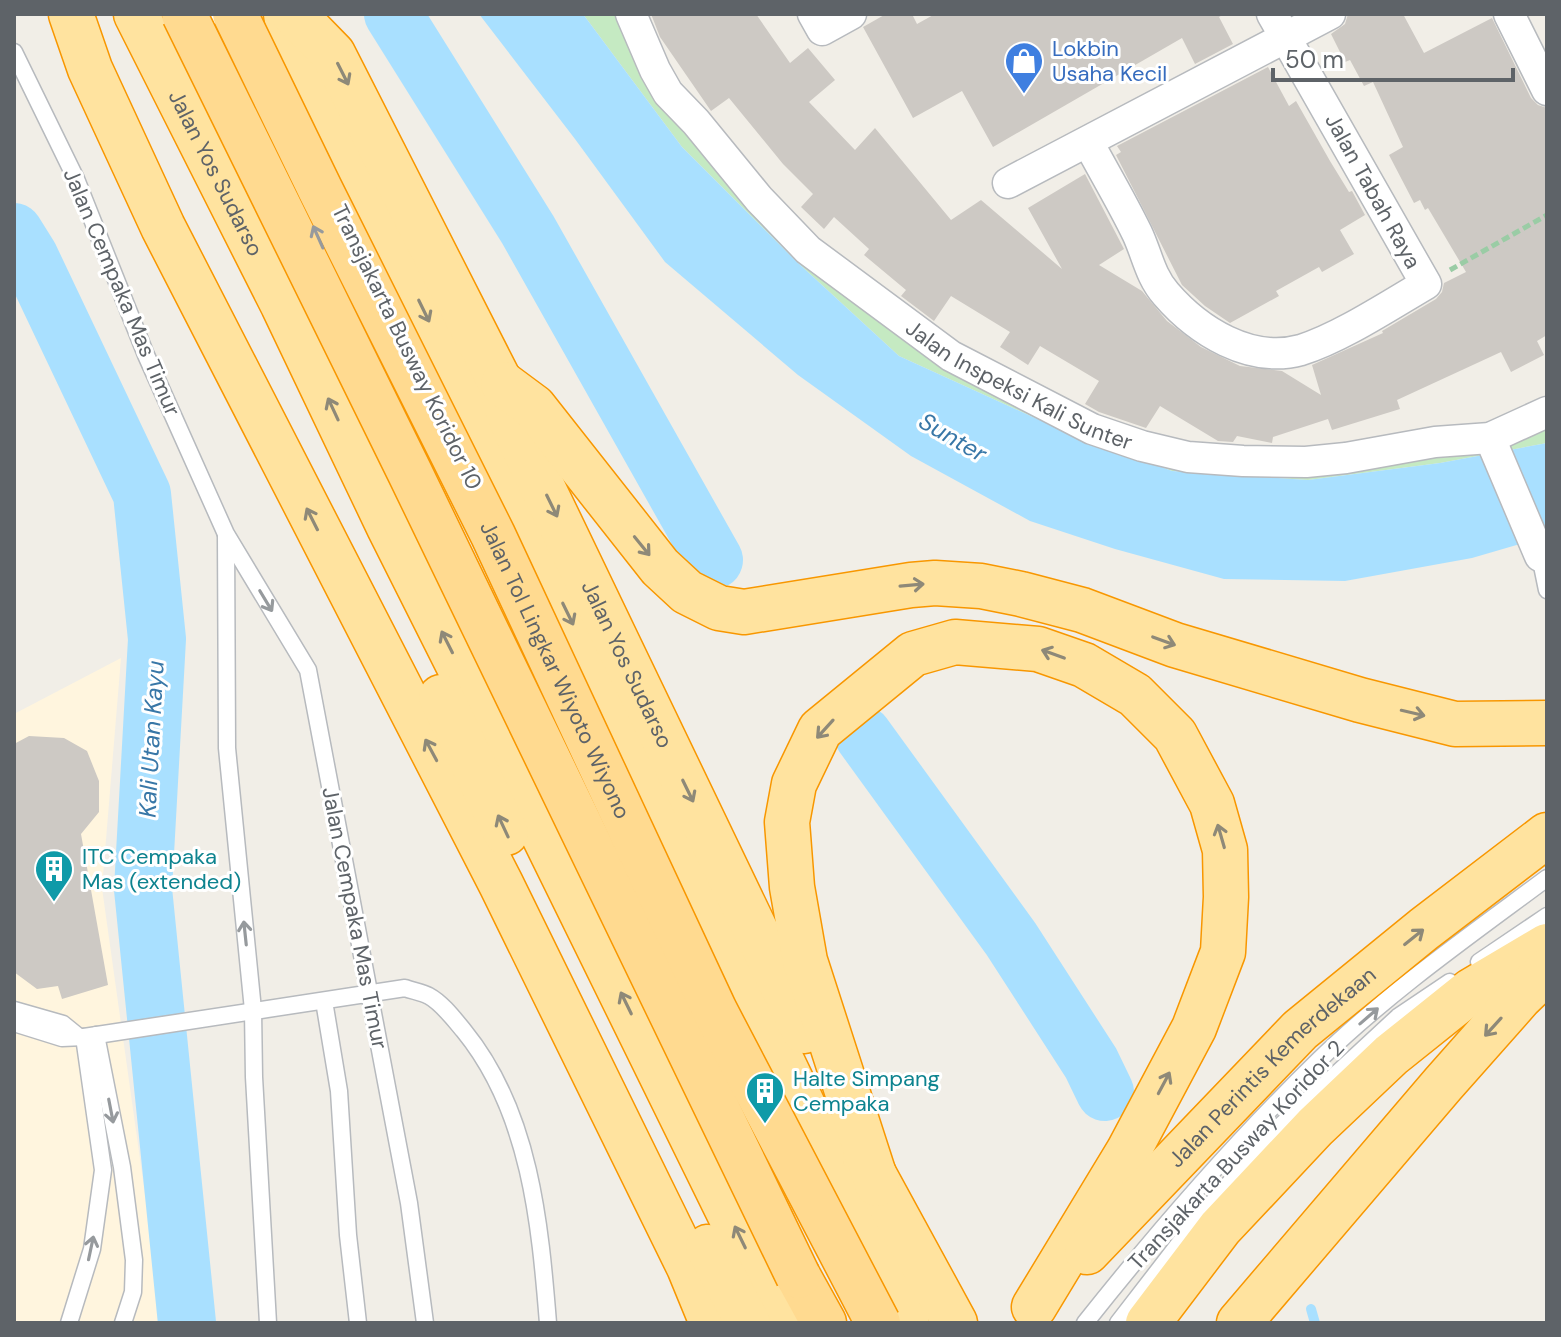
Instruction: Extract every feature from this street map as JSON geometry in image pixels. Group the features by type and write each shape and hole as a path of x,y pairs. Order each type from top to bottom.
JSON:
{"highway":[{"path":"71,14 90,69 163,227 501,884 689,1267 712,1323"},
{"name":"Jalan Yos Sudarso","path":"108,14 487,791 612,1062 770,1319"},
{"name":"Jalan Yos Sudarso","path":"136,14 539,826 770,1319"},
{"name":"Jalan Tol Lingkar Wiyoto Wiyono","path":"184,14 798,1276 824,1323"},
{"name":"Jalan Tol Lingkar Wiyoto Wiyono","path":"235,14 493,535 715,1011 878,1323"},
{"name":"Jalan Yos Sudarso","path":"286,14 294,65 383,263 907,1323"},
{"name":"Jalan Yos Sudarso","path":"294,14 333,54 500,382 518,436 877,1184 955,1323"},
{"path":"283,305 304,309 326,308 347,301 383,263"},
{"path":"500,382 534,407 660,567 687,592 719,608 744,612 911,585 981,586 1082,610 1175,645 1360,700 1455,724 1547,723"},
{"path":"877,1184 805,961 792,887 787,822 794,784 820,730 913,654 955,642 1038,649 1084,665 1135,695 1175,735 1212,804 1225,850 1223,952 1194,1028 1154,1180 1027,1315"},
{"name":"Jalan Perintis Kemerdekaan","path":"1154,1180 1203,1156 1300,1030 1424,929 1547,835"},
{"path":"1148,1323 1208,1225 1241,1188 1315,1127 1391,1055 1471,991 1547,946"},
{"path":"1241,1320 1339,1203 1520,997 1547,971"}],"street":[{"name":"Jalan Inspeksi Kali Sunter","path":"631,14 668,93 759,199 808,250 951,356 1092,429 1188,457 1320,461 1435,442 1492,444 1547,412"},
{"path":"818,22 851,14"},
{"path":"1008,183 1088,142 1279,26 1330,14"},
{"path":"1509,14 1547,90"},
{"name":"Jalan Tabah Raya","path":"1279,26 1426,284"},
{"path":"1088,142 1138,235 1153,275 1166,294 1212,335 1262,353 1300,350 1358,323 1426,284"},
{"path":"1492,444 1538,550"}],"lane":[{"path":"209,14 250,92"},
{"name":"Transjakarta Busway Koridor 10","path":"249,14 383,263 806,1170 891,1323"},
{"name":"Jalan Cempaka Mas Timur","path":"14,52 76,179 146,355 226,534 308,670 409,1203 425,1323"},
{"name":"Transjakarta Busway Koridor 10","path":"290,174 328,259"},
{"name":"Jalan Cempaka Mas Timur","path":"226,534 227,748 253,1010 254,1092 268,1323"},
{"path":"1538,550 1547,590"},
{"name":"Transjakarta Busway Koridor 2","path":"1203,1156 1416,975 1547,878"},
{"name":"Transjakarta Busway Koridor 2","path":"1241,1188 1273,1133 1307,1098 1398,1017 1547,916"},
{"path":"14,1023 62,1038 405,988 430,996 452,1017 490,1067 517,1130 536,1204 548,1323"},
{"path":"324,1001 339,1091 348,1235 358,1323"},
{"path":"14,1010 90,1035"},
{"path":"90,1035 122,1167 134,1260 133,1292 123,1323"},
{"path":"69,1323 92,1249 103,1170 90,1035"},
{"path":"103,1170 122,1167"},
{"name":"Transjakarta Busway Koridor 2","path":"1085,1323 1139,1255 1154,1180"},
{"name":"Transjakarta Busway Koridor 2","path":"1118,1323 1208,1225"}],"path":[{"path":"1426,284 1547,215"}],"shaded area":[{"path":"121,658 102,888 163,1323 14,1323 14,714"}],"green space":[{"path":"583,14 631,14 637,31 808,250 1092,429 1306,462 1547,412 1547,443 1440,463 1308,480 1172,471 1035,418 899,356 797,262 682,147"}],"water":[{"name":"Sunter","path":"479,14 583,14 682,147 797,262 899,356 1035,418 1172,471 1308,480 1440,463 1547,443 1547,536 1472,558 1345,581 1224,579 1115,549 1030,521 911,456 798,375 665,262"}],"building":[{"path":"651,14 756,14 790,63 808,48 835,80 809,102 855,150 875,128 951,220 981,200 1062,269 1028,208 1085,174 1124,249 1099,265 1142,291 1167,321 1201,347 1240,366 1282,371 1321,395 1312,365 1383,333 1436,299 1444,283 1466,272 1428,208 1425,210 1420,200 1414,203 1389,155 1403,147 1373,82 1364,86 1350,60 1345,62 1331,34 1345,24 1348,14 1403,14 1424,53 1492,18 1531,98 1547,108 1547,335 1537,341 1544,355 1511,372 1501,352 1397,400 1400,409 1332,430 1328,419 1273,437 1272,443 1237,436 1233,442 1218,441 1160,406 1146,428 1099,412 1085,404 1099,381 1040,346 1028,365 1000,347 1010,332 951,296 934,321 901,296 906,290 864,255 869,249 834,217 824,229 801,207 813,194 783,164 729,98 711,111 660,37"},
{"name":"Lokbin Usaha Kecil","path":"886,14 912,14 917,24 935,14 1224,14 1219,17 1233,44 1195,64 1182,38 993,147 962,91 913,118 863,27"},
{"path":"1268,67 1289,106 1296,101 1365,215 1340,230 1354,254 1322,272 1319,267 1276,291 1279,296 1230,323 1182,285 1116,155 1121,152 1117,146"},
{"name":"ITC Cempaka Mas (extended)","path":"29,736 64,738 87,751 99,781 99,812 81,834 108,985 62,999 58,986 37,989 14,972 14,744"}],"waterway":[{"path":"393,14 528,230 714,560"},
{"name":"Kali Utan Kayu","path":"14,232 29,256 142,494 157,639 143,889 187,1323"},
{"path":"863,735 1011,939 1091,1063 1105,1092"},
{"path":"1311,1309 1315,1323"}],"place":[{"name":"Lokbin Usaha Kecil","path":"1024,95"},
{"name":"ITC Cempaka Mas (extended)","path":"54,903"},
{"name":"Halte Simpang Cempaka","path":"765,1125"}]}
